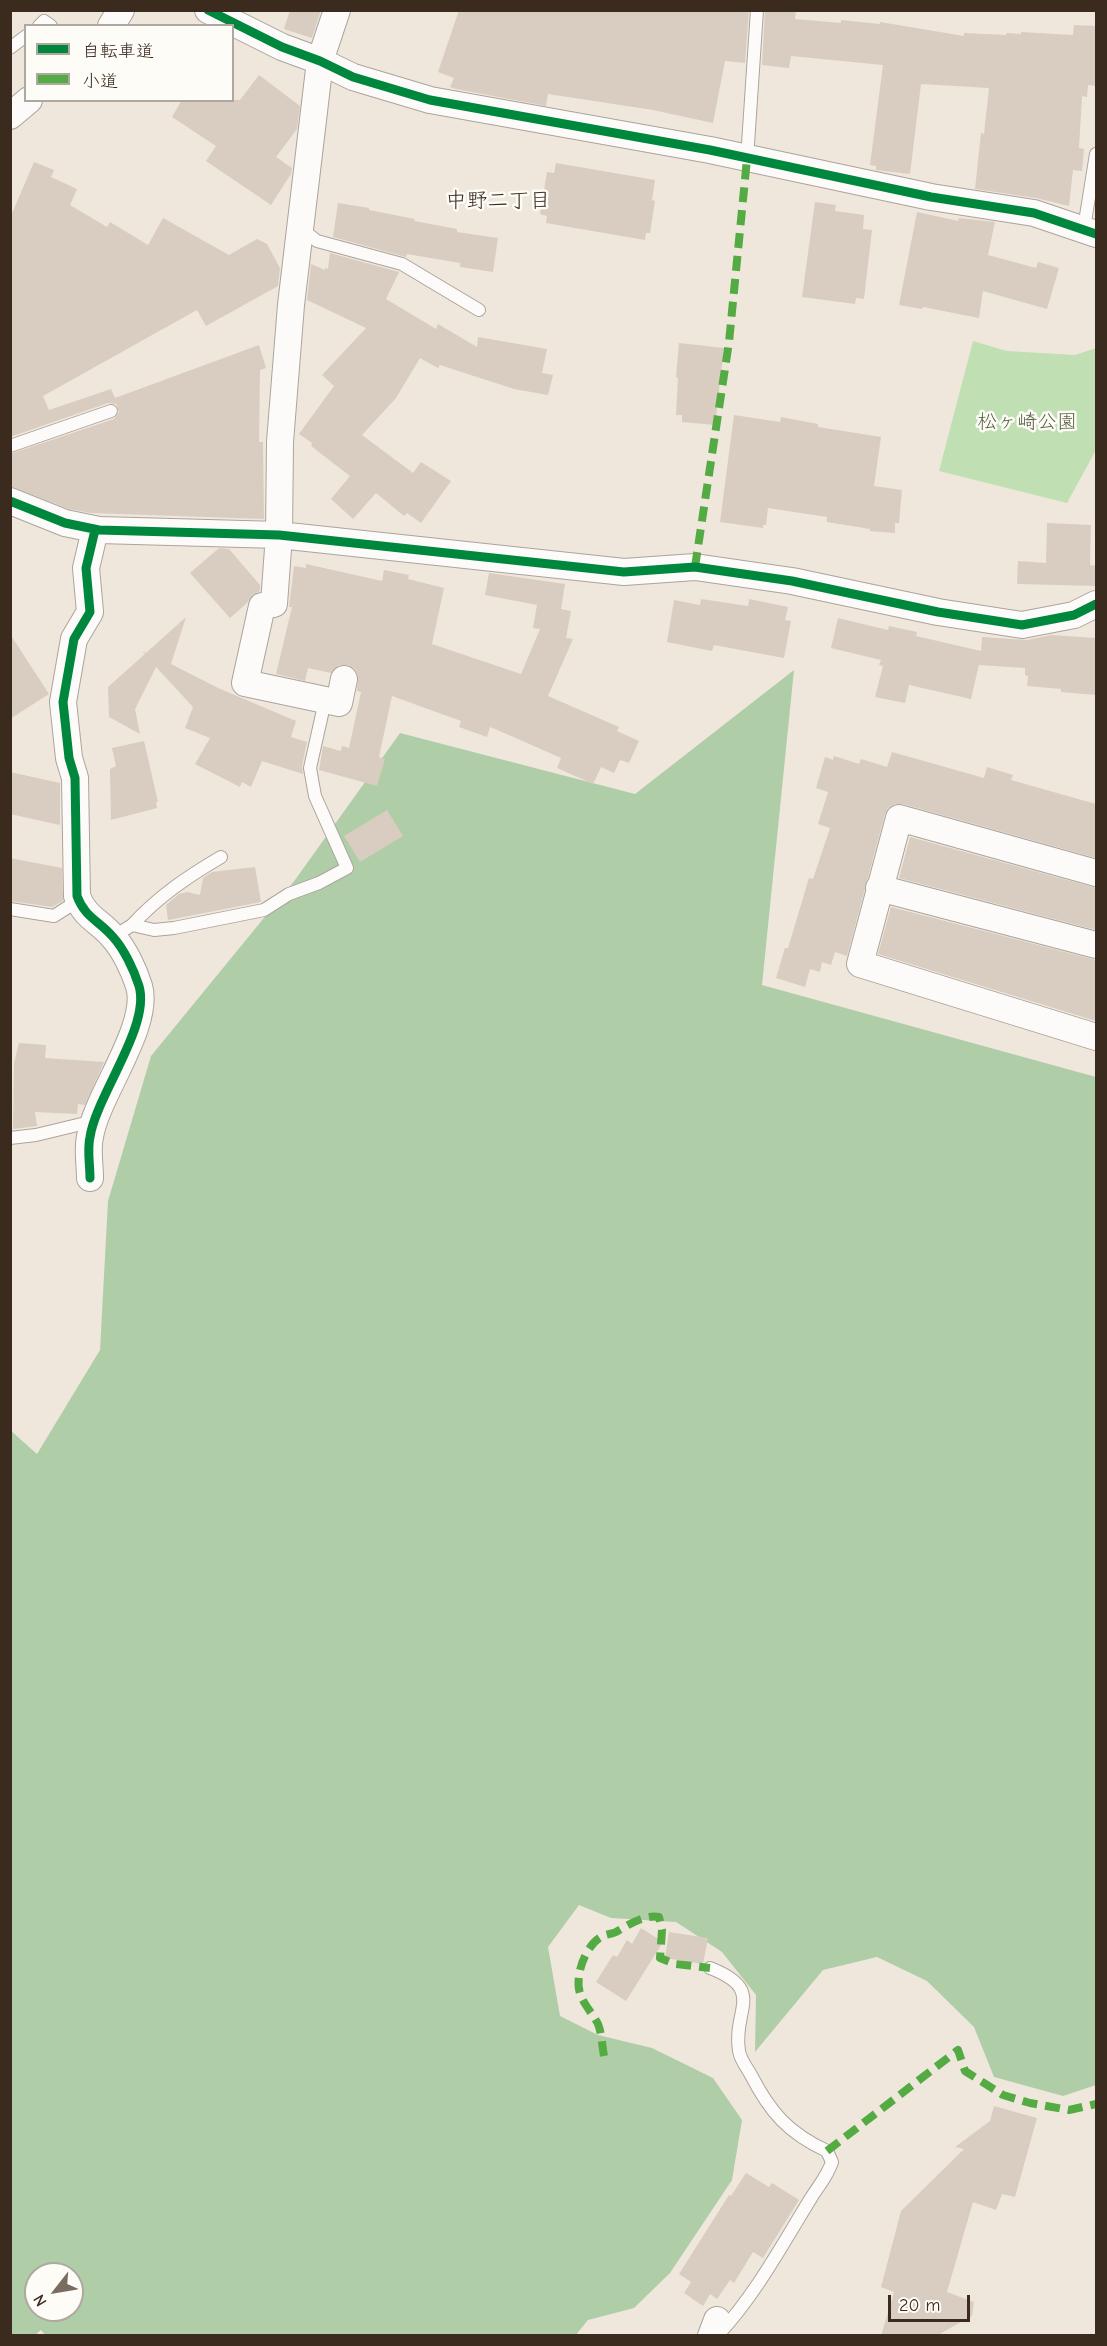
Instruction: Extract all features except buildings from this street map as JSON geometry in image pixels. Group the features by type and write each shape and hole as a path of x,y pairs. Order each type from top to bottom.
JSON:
{"street":[{"path":"112,24 121,10"},
{"path":"208,10 282,47 320,60 353,77 430,100 687,145 931,197 1034,213 1090,231"},
{"path":"337,10 320,60 291,305 280,442 279,536 274,604 262,606 245,683 339,704 344,679"},
{"path":"10,116 27,102"},
{"path":"10,501 64,523 95,530 279,536 624,572 696,567 792,581 938,612 1022,625 1074,615 1096,604"},
{"path":"90,1178 89,1137 94,1121 118,1071 139,1015 140,987 122,931 84,911 79,900 75,778 69,758 63,702 74,639 90,612 86,568 95,530"},
{"path":"1096,873 899,818 860,963 1096,1037"},
{"path":"879,888 1096,945"}],"lane":[{"path":"747,159 757,10"},
{"path":"10,48 24,38"},
{"path":"1090,231 1096,154"},
{"path":"300,228 317,241 402,264 479,310"},
{"path":"10,446 111,411"},
{"path":"122,931 174,928 264,910 289,894 319,883 347,868 335,846 315,796 310,768 325,701"},
{"path":"122,931 170,889 221,857"},
{"path":"10,909 54,916 79,900"},
{"path":"10,1138 36,1135 94,1121"},
{"path":"710,1968 729,1976 742,1992 744,2007 739,2026 738,2052 769,2108 782,2123 807,2142 827,2151 832,2162 828,2176 812,2196 747,2302 715,2330"}],"green space":[{"name":"松ヶ崎公園","path":"973,341 1007,351 1075,355 1096,348 1096,450 1067,503 939,471"},
{"path":"794,670 762,985 1096,1077 1096,2085 1063,2096 994,2077 974,2027 927,1981 877,1957 823,1970 755,2052 756,1995 722,1952 676,1922 611,1918 579,1905 548,1947 560,2016 598,2035 652,2048 713,2078 742,2120 732,2180 670,2273 634,2308 588,2320 575,2336 46,2336 41,2330 35,2335 11,2335 10,1430 37,1454 100,1350 108,1201 151,1056 295,880 400,733 635,794"}],"marked path":[{"path":"695,567 729,342 747,159"},
{"path":"604,2056 598,2024 579,1989 582,1963 597,1940 631,1923 654,1916 659,1917 662,1930 660,1958 675,1964 710,1968"},
{"path":"827,2151 958,2050 965,2071 1003,2095 1030,2103 1069,2110 1096,2104"}],"cycle path":[{"path":"208,10 282,47 320,61 353,77 430,100 710,150 931,197 1034,213 1096,234"},
{"path":"10,501 65,523 99,530 279,535 624,572 695,567 792,581 938,612 1022,625 1074,615 1096,604"},
{"path":"90,1178 89,1147 94,1120 130,1041 141,1002 139,986 125,954 108,932 84,909 77,896 75,778 69,758 63,702 74,639 90,612 86,568 95,530"}],"district":[{"name":"中野二丁目","path":"498,201"}]}
